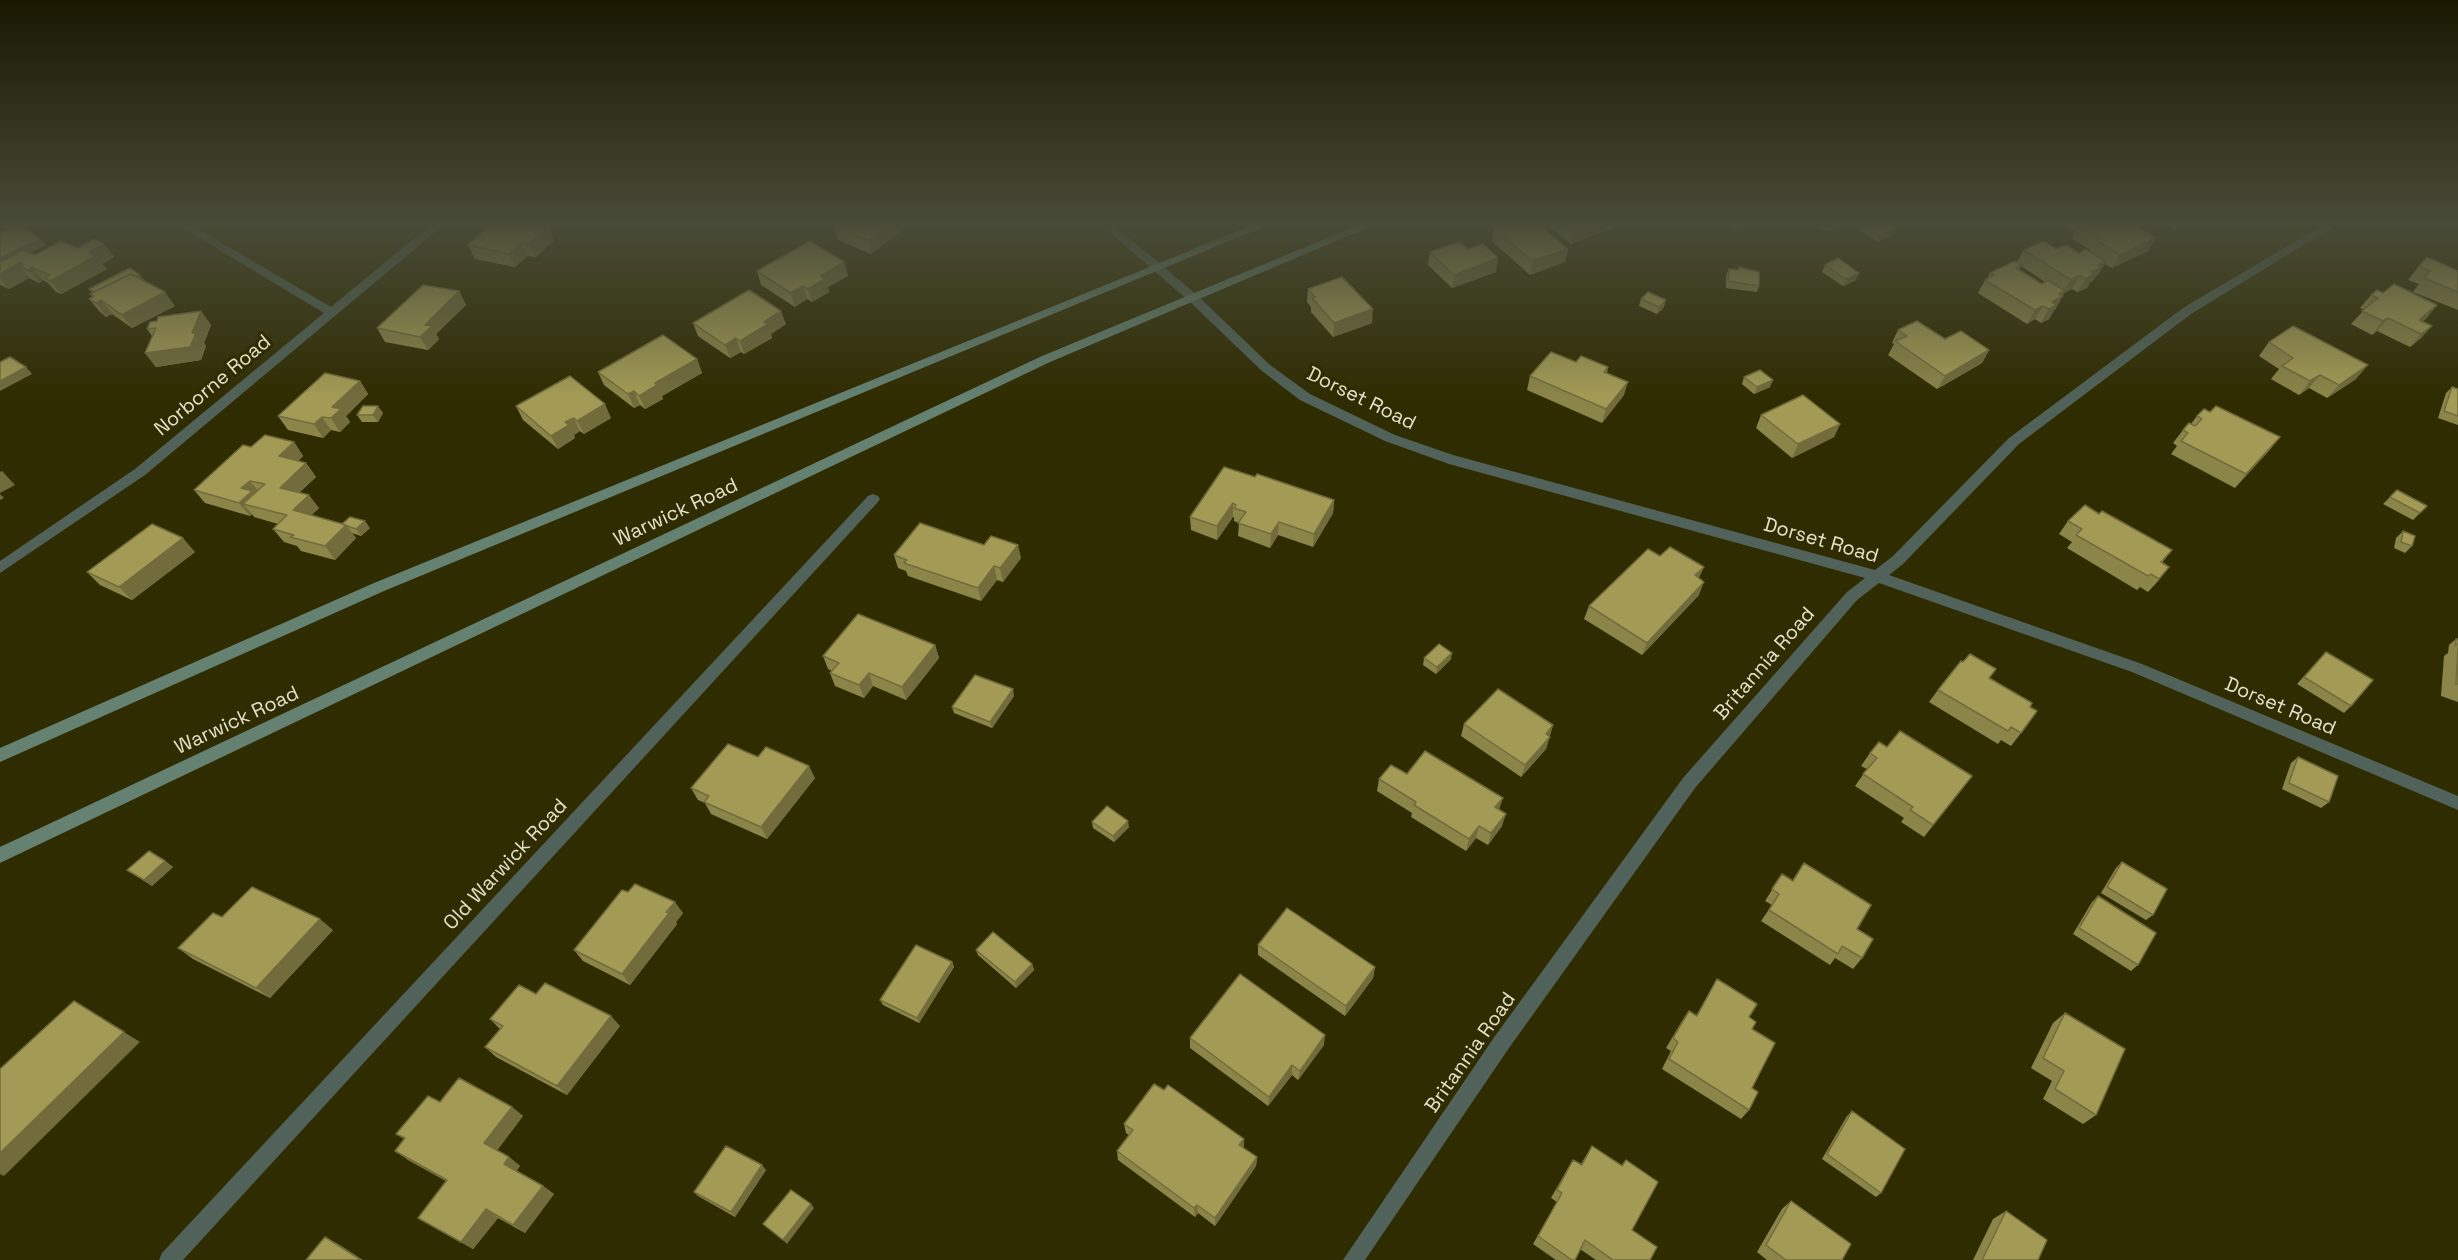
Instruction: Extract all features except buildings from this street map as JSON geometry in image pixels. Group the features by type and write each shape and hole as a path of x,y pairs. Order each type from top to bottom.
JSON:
{"main road":[{"path":"0,755 379,587 1122,281"},
{"name":"Warwick Road","path":"0,855 1046,359 1234,281"}],"street":[{"path":"278,281 332,313"},
{"name":"Norborne Road","path":"0,568 140,472 371,281"},
{"name":"Dorset Road","path":"1172,281 1266,368 1305,397 1390,438 1449,459 1876,576 2137,668 2458,803"},
{"name":"Britannia Road","path":"1353,1260 1502,1042 1689,783 1852,596 1898,560 2014,441 2187,311 2238,281"},
{"name":"Old Warwick Road","path":"169,1260 873,498"}]}
